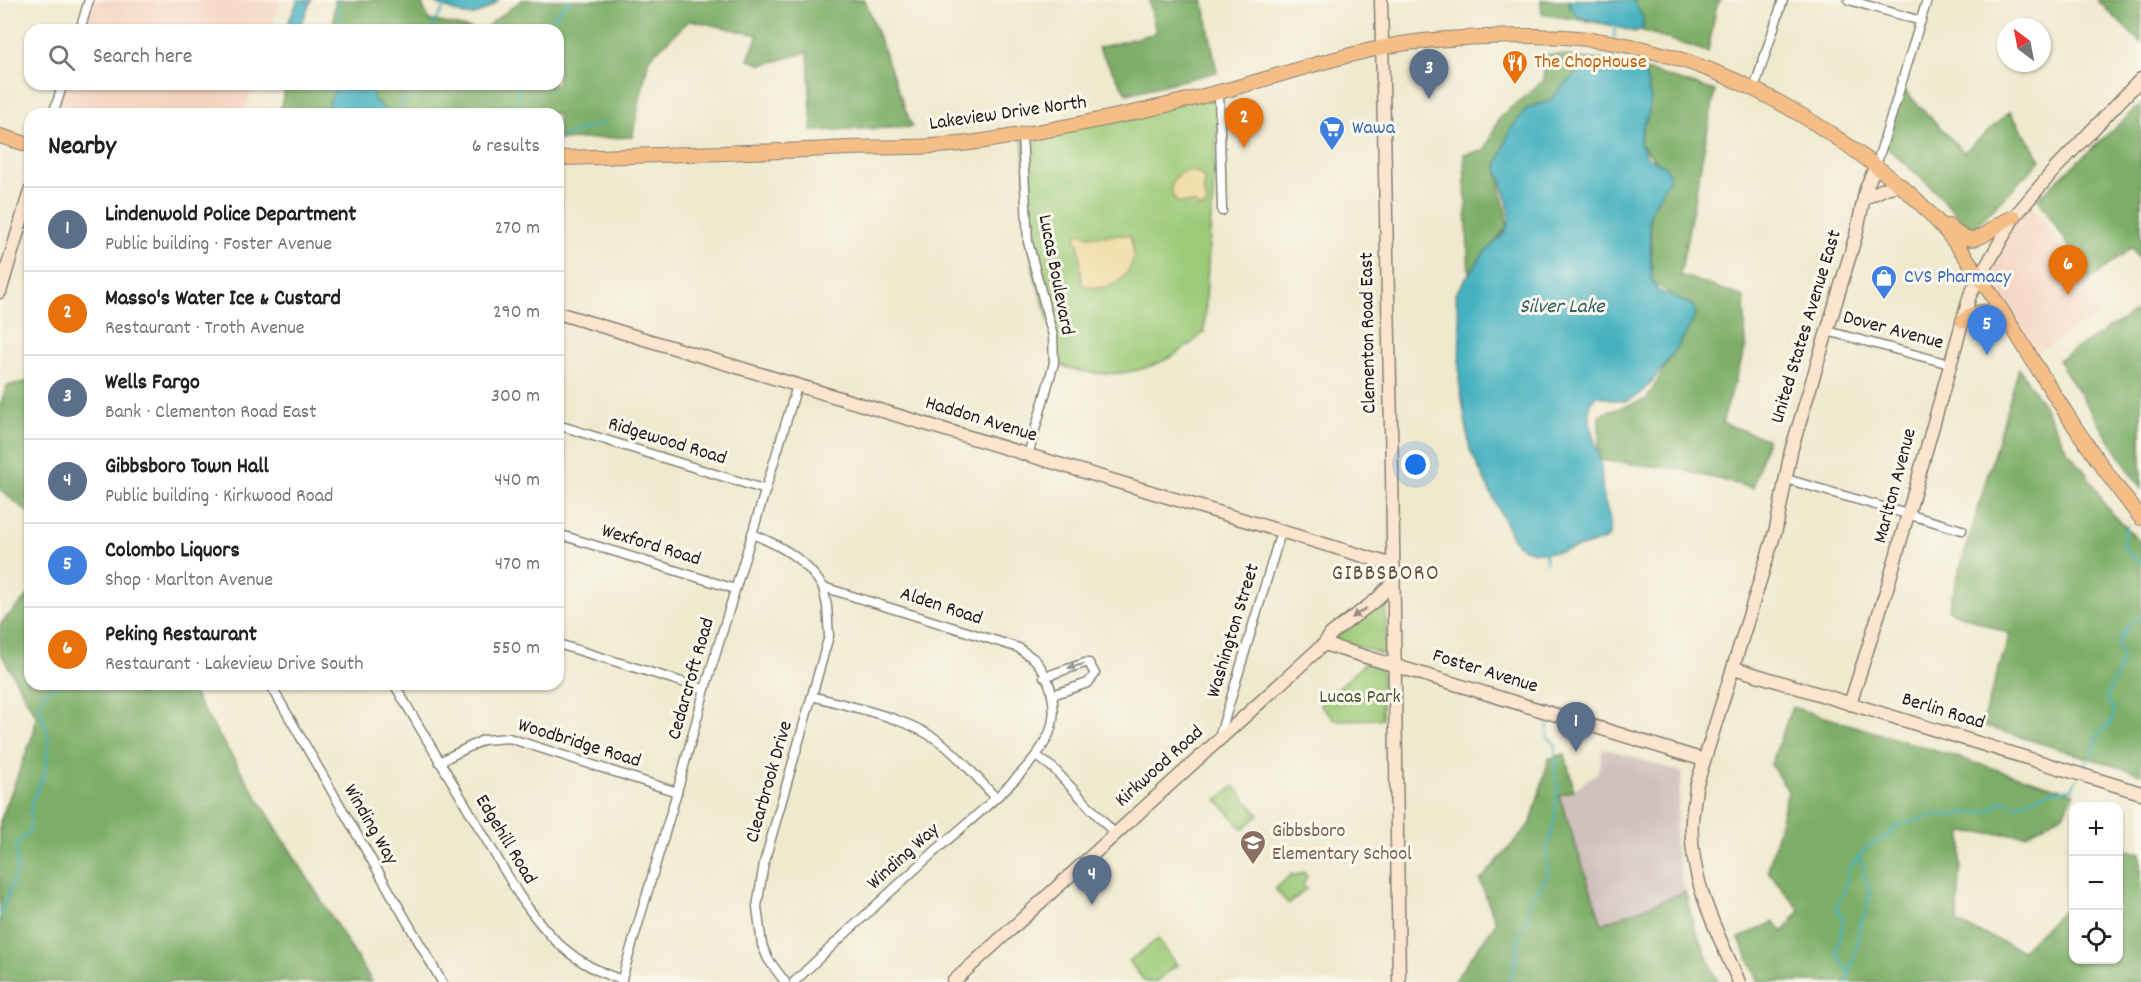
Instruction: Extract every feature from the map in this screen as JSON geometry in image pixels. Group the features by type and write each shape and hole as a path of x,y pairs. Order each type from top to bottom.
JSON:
{"main road":[{"name":"Lakeview Drive North","path":"564,158 966,144 1100,121 1219,92 1382,47 1466,37 1526,35 1590,39 1624,45 1688,62 1754,88 1828,130 1900,185 1929,212"},
{"path":"0,136 24,143"},
{"path":"1929,212 1957,235 1966,238 1989,233 2010,217 2014,217"},
{"path":"1929,212 1980,278 2083,440 2141,518"},
{"path":"1963,321 1969,315 1979,312 1993,312 2007,320"}],"street":[{"path":"82,24 89,0"},
{"name":"Clementon Road East","path":"1381,0 1399,982"},
{"path":"1754,88 1783,0"},
{"path":"1850,0 1921,21"},
{"name":"United States Avenue East","path":"1739,982 1701,891 1695,864 1692,820 1696,788 1776,529 1791,451 1866,188 1876,166 1927,0"},
{"name":"Marlton Avenue","path":"1850,704 1909,515 1971,295 2014,217 2054,170 2141,79"},
{"path":"55,108 61,90"},
{"path":"1219,92 1222,211"},
{"name":"Lucas Boulevard","path":"1022,135 1028,242 1053,336 1054,363 1028,455"},
{"path":"1865,198 1900,185"},
{"path":"0,292 24,211"},
{"name":"Haddon Avenue","path":"564,315 1393,565"},
{"name":"Dover Avenue","path":"1827,331 1950,364"},
{"name":"Cedarcroft Road","path":"622,981 705,689 797,386"},
{"name":"Ridgewood Road","path":"564,427 766,490"},
{"path":"1786,479 1962,530"},
{"name":"Washington Street","path":"1219,740 1281,532"},
{"path":"752,534 775,543 794,555 808,567 822,587"},
{"name":"Wexford Road","path":"564,536 735,589"},
{"name":"Kirkwood Road","path":"953,982 1324,644 1331,634 1376,600 1393,582"},
{"name":"Alden Road","path":"822,587 1019,648 1037,662 1052,695 1054,718 1047,741 1037,756"},
{"name":"Clearbrook Drive","path":"784,982 768,959 762,945 757,907 764,863 829,636 827,606 822,587"},
{"name":"Foster Avenue","path":"1324,644 1704,760"},
{"path":"564,646 705,689"},
{"path":"1044,676 1085,663 1089,663 1095,674 1088,683 1052,695"},
{"name":"Berlin Road","path":"1734,668 2141,793"},
{"name":"Winding Way","path":"273,690 442,982"},
{"name":"Edgehill Road","path":"397,690 519,895 548,934 563,950 603,974 622,981"},
{"path":"812,696 916,728 956,755 995,797"},
{"name":"Woodbridge Road","path":"439,762 483,740 508,738 677,792"},
{"path":"1037,756 1054,769 1115,834"},
{"name":"Winding Way","path":"794,982 1037,756"}],"shaded area":[{"path":"89,0 280,0 273,24 82,24"},
{"path":"61,90 252,90 246,108 55,108"},
{"path":"2028,201 2050,232 2099,314 2030,357 1980,278"},
{"path":"1603,748 1682,772 1674,843 1685,892 1602,925 1559,795 1574,790 1598,772"}],"green space":[{"path":"335,0 420,0 429,20 449,24 333,24"},
{"path":"522,0 865,0 912,127 812,131 808,52 762,65 748,59 758,35 690,20 649,58 632,137 564,140 564,108 280,108 285,90 564,90 564,24 490,24"},
{"path":"1149,0 1203,0 1217,72 1127,94 1098,48 1156,33"},
{"path":"1541,0 1720,0 1716,8 1708,52 1637,29 1542,14"},
{"path":"2097,0 2141,0 2141,43"},
{"path":"1543,55 1603,61 1510,130 1497,167 1508,225 1469,277 1464,154 1484,151 1500,117 1544,80"},
{"path":"1607,62 1629,65 1715,91 1680,275 1744,297 1746,346 1722,423 1767,439 1753,488 1678,469 1599,460 1599,415 1647,399 1696,312 1652,281 1650,212 1669,177 1640,143 1649,85"},
{"path":"1901,87 1964,152 2010,112 2041,160 1971,231 1932,188 1884,145"},
{"path":"1219,92 1204,332 1171,357 1134,371 1094,373 1074,370 1054,363 1053,336 1033,269 1022,135"},
{"path":"2141,104 2141,261 2132,247 2090,280 2038,198"},
{"path":"2141,308 2141,489 2058,360"},
{"path":"2019,368 2045,408 2067,450 2084,470 2107,508 2141,543 2141,774 1981,725 2010,634 1948,610"},
{"path":"24,382 24,509 0,490 0,405 7,386"},
{"path":"24,600 24,690 191,690 372,982 0,982 0,822 34,732 36,716 0,652 0,624"},
{"path":"1382,600 1386,603 1385,653 1333,639"},
{"name":"Lucas Park","path":"1365,663 1377,666 1382,671 1382,719 1335,720 1320,705"},
{"path":"1792,707 2074,793 2065,813 2026,835 1963,832 1957,923 2022,950 2069,905 2069,964 2123,964 2123,850 2141,853 2141,982 1759,982 1739,938 1774,922 1783,932 1800,910 1768,871 1788,791 1771,765"},
{"path":"1565,754 1574,790 1559,795 1602,924 1685,892 1693,924 1718,982 1453,982 1496,923 1480,881 1531,823 1549,758"},
{"path":"1234,786 1259,815 1243,829 1217,800"},
{"path":"1304,872 1307,876 1303,885 1306,889 1289,904 1275,889 1292,874 1294,876"},
{"path":"1158,939 1177,965 1155,982 1145,982 1129,961"}],"sand":[{"path":"1187,171 1197,172 1204,179 1204,195 1208,202 1204,208 1199,208 1194,203 1178,203 1172,194 1174,180"},
{"path":"1077,234 1088,236 1129,235 1133,247 1133,258 1130,268 1116,283 1094,288 1082,285 1079,245 1075,240"}],"water":[{"path":"298,0 311,0 301,24 288,24"},
{"path":"433,0 499,0 481,13 468,15 435,3"},
{"path":"1569,0 1633,0 1643,18 1643,28 1635,32 1579,17 1570,8"},
{"name":"Silver Lake","path":"1604,60 1633,67 1646,77 1651,99 1640,143 1648,158 1665,165 1670,177 1650,212 1652,281 1659,291 1693,305 1696,314 1655,378 1634,398 1625,401 1597,395 1591,401 1591,427 1601,465 1603,494 1610,518 1607,539 1559,552 1533,552 1522,548 1514,541 1470,450 1459,380 1460,323 1455,294 1483,254 1503,235 1508,225 1510,217 1497,167 1510,130 1527,108 1549,101 1581,68 1594,61"},
{"path":"335,90 372,90 374,100 383,108 327,108"}],"waterway":[{"path":"338,0 340,24"},
{"path":"434,24 449,0"},
{"path":"546,24 570,0"},
{"path":"1614,39 1615,24"},
{"path":"1612,63 1614,47"},
{"path":"401,108 407,90"},
{"path":"517,108 518,90"},
{"path":"564,136 606,122"},
{"path":"2127,526 2123,538 2124,548 2141,562"},
{"path":"1545,551 1546,562"},
{"path":"2081,770 2095,751 2097,736 2112,721 2114,711 2107,698 2121,664 2122,658 2118,643 2129,624 2141,617"},
{"path":"0,917 17,870 16,845 30,831 31,804 45,773 49,742 47,728 38,706 48,690"},
{"path":"1509,982 1517,957 1519,932 1527,920 1530,899 1544,882 1548,873 1547,852 1555,818 1558,788 1555,775 1556,745 1548,737 1547,720"},
{"path":"1849,972 1839,958 1837,950 1844,918 1837,910 1837,905 1844,892 1849,868 1869,845 1886,837 1899,824 1939,814 1952,816 1992,810 2001,801 2014,806 2049,791 2072,789 2077,778"},
{"path":"1847,982 1870,890 1859,858"}],"place":[{"name":"The ChopHouse","path":"1515,86"},
{"name":"Wells Fargo","path":"1429,99"},
{"name":"Masso's Water Ice & Custard","path":"1244,148"},
{"name":"Wawa","path":"1332,152"},
{"name":"Peking Restaurant","path":"2068,295"},
{"name":"CVS Pharmacy","path":"1884,301"},
{"name":"Colombo Liquors","path":"1987,355"},
{"name":"Lindenwold Police Department","path":"1576,752"},
{"name":"Gibbsboro Elementary School","path":"1253,866"},
{"name":"Gibbsboro Town Hall","path":"1092,905"}],"district":[{"name":"GIBBSBORO","path":"1386,574"}]}
